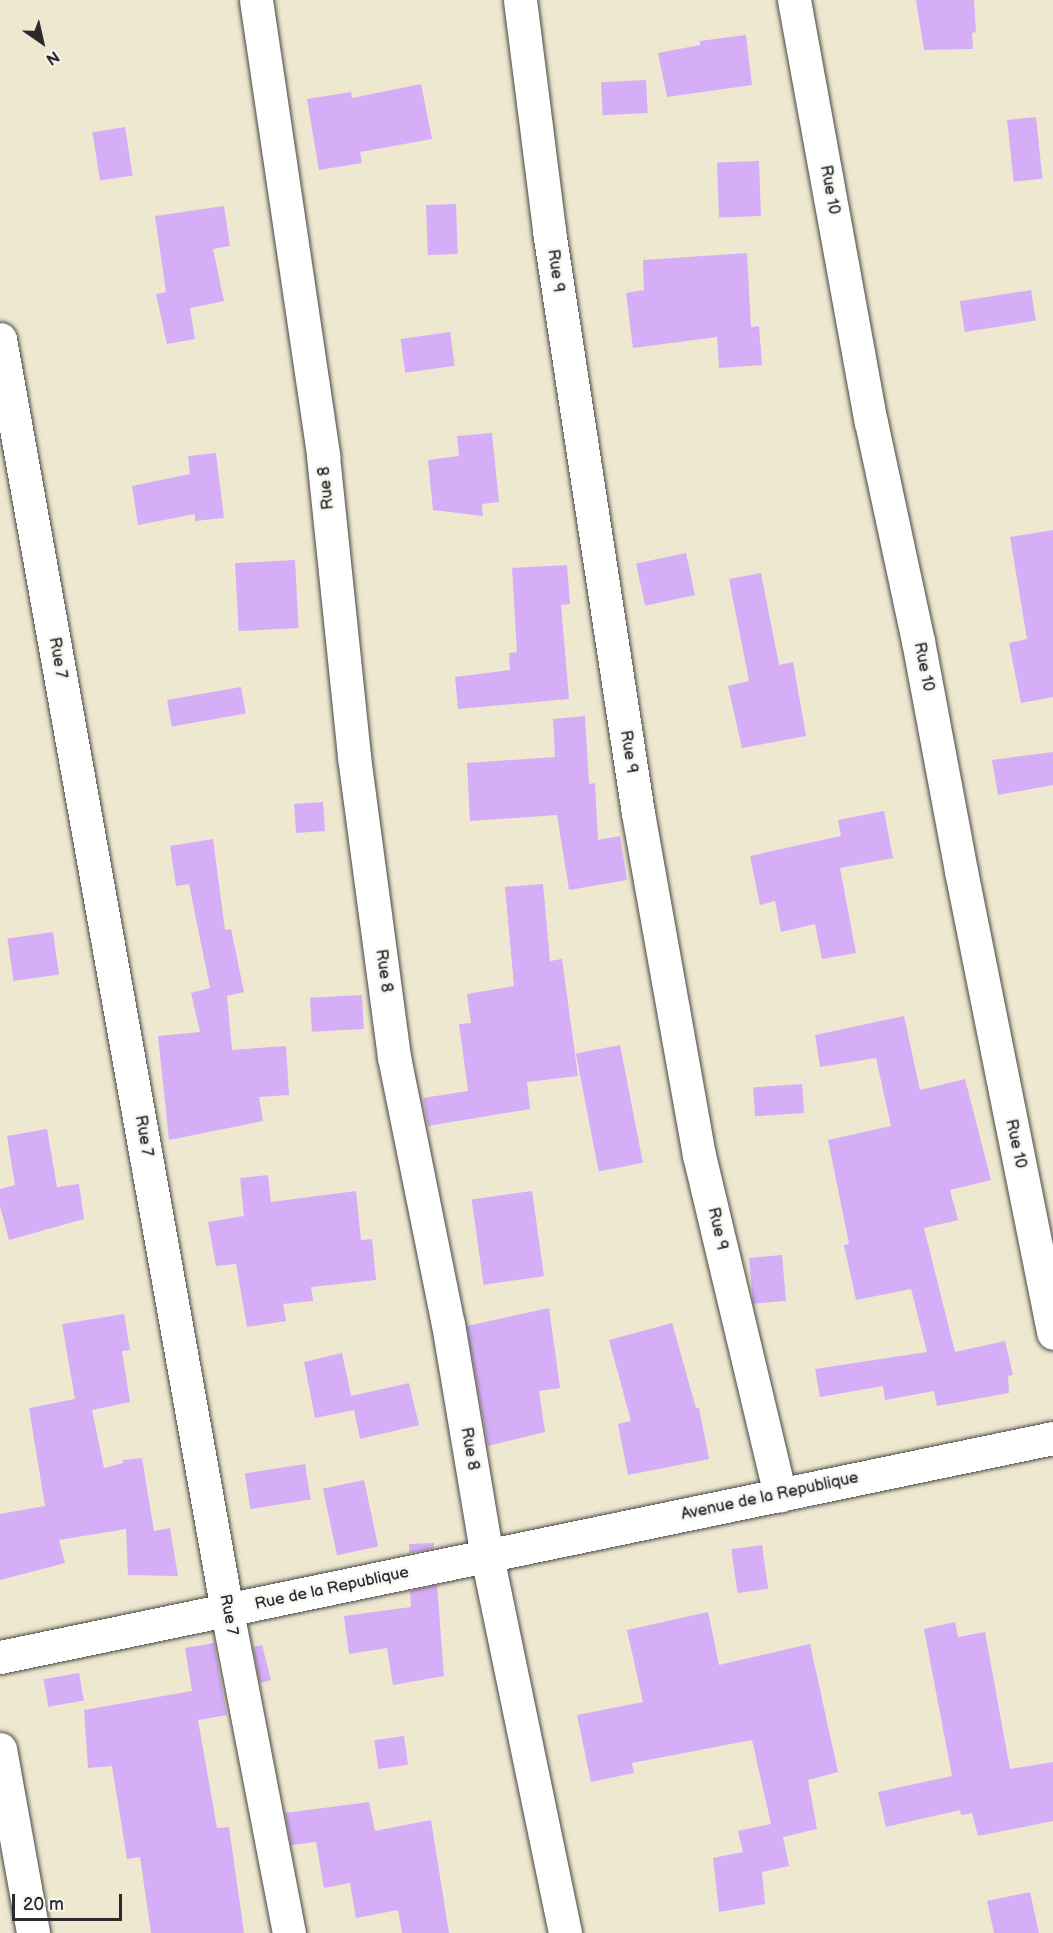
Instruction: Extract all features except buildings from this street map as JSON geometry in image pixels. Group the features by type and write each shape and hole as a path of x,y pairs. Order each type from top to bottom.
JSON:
{"street":[{"name":"Rue 8","path":"256,0 323,456 354,757 394,1057 448,1324 487,1556 565,1933"},
{"name":"Rue 9","path":"520,0 550,242 638,813 699,1155 780,1496"},
{"name":"Rue 10","path":"794,0 871,422 918,641 960,872 1053,1333"},
{"name":"Rue 7","path":"0,339 227,1611 289,1933"},
{"name":"Avenue de la Republique","path":"487,1556 1053,1438"},
{"name":"Rue de la Republique","path":"0,1657 487,1556"},
{"path":"0,1749 33,1933"}]}
